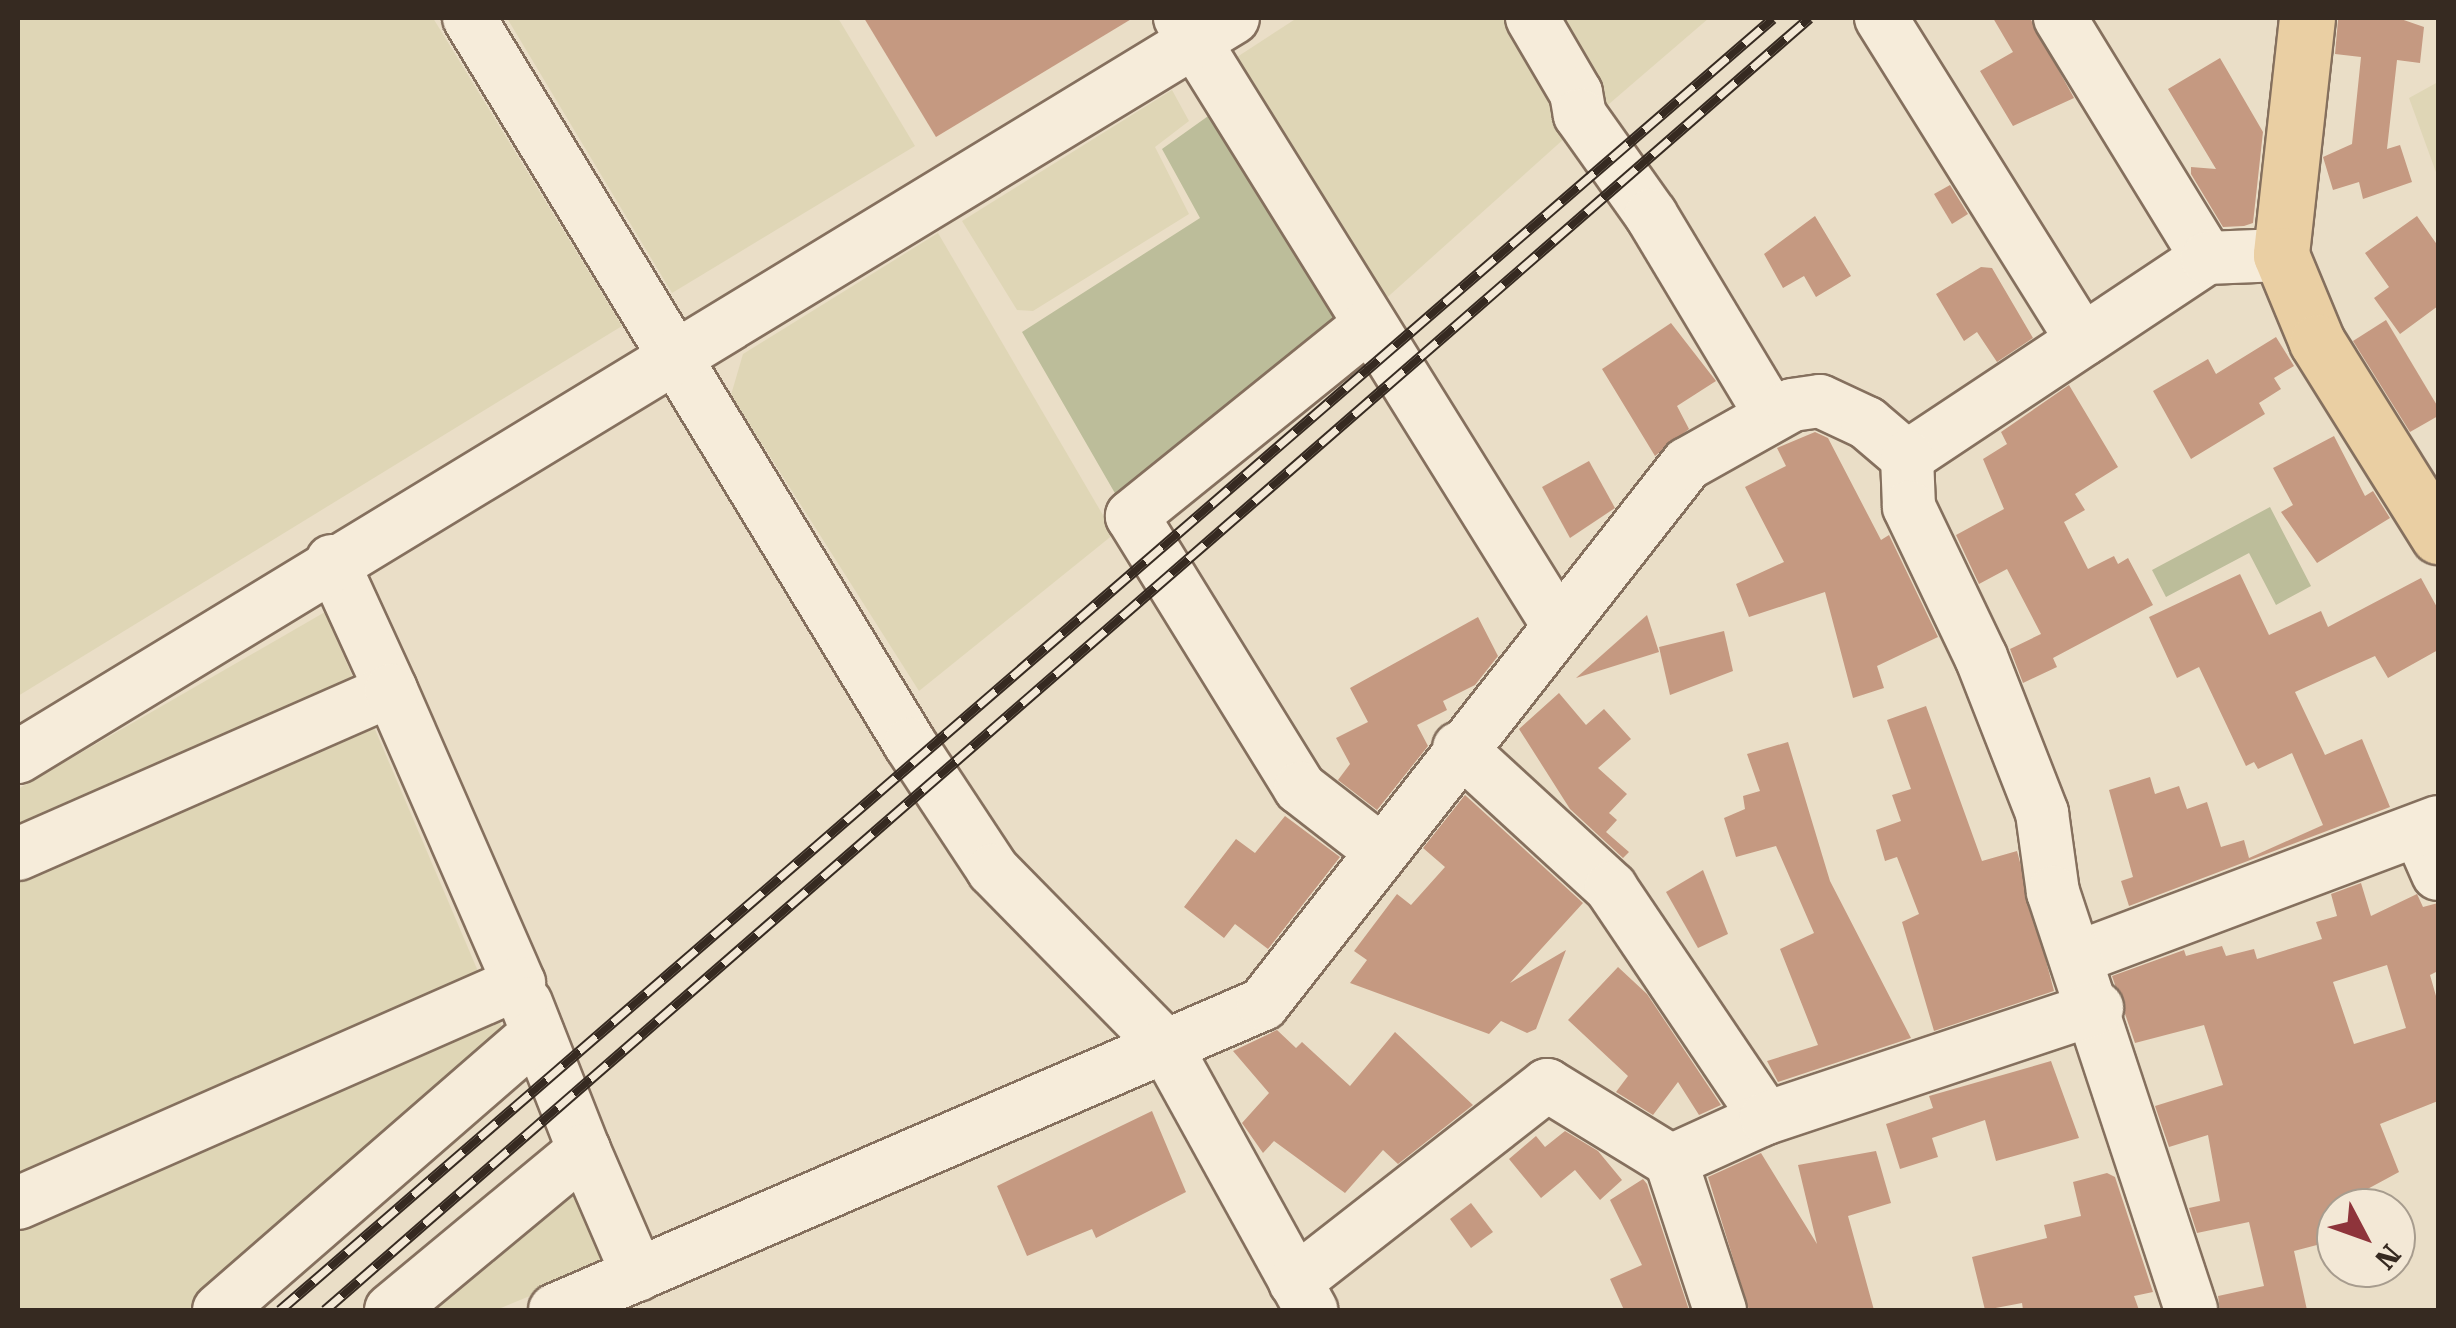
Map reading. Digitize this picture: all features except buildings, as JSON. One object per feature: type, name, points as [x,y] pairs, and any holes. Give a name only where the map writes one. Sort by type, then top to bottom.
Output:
[{"type":"main road","points":[[2307,18],[2281,255],[2317,342],[2438,536]]},
{"type":"street","points":[[468,18],[993,870],[1165,1045],[1303,1296],[1547,1086],[1671,1160],[1720,1310]]},
{"type":"street","points":[[1532,18],[1576,93],[1580,115],[1651,215],[1771,415]]},
{"type":"street","points":[[1881,18],[2082,340]]},
{"type":"street","points":[[2060,18],[2207,258]]},
{"type":"street","points":[[18,757],[332,560],[675,357],[1202,25],[1370,324],[1556,622]]},
{"type":"street","points":[[1908,457],[2207,258],[2281,255]]},
{"type":"street","points":[[1370,324],[1132,516],[1300,788],[1380,850]]},
{"type":"street","points":[[555,1310],[1263,1004],[1556,622],[1687,464],[1771,415],[1820,400],[1867,423],[1908,457],[1909,507],[1980,657],[2042,813],[2053,892],[2096,1008],[2191,1310]]},
{"type":"street","points":[[332,560],[519,982],[638,1275]]},
{"type":"street","points":[[18,854],[390,690]]},
{"type":"street","points":[[1459,748],[1610,888],[1766,1118]]},
{"type":"street","points":[[2078,957],[2432,842]]},
{"type":"street","points":[[18,1203],[519,982]]},
{"type":"street","points":[[1671,1160],[1766,1118],[2096,1008]]},
{"type":"street","points":[[219,1310],[538,1033]]},
{"type":"street","points":[[391,1310],[584,1150]]},
{"type":"shaded area","points":[[18,18],[433,18],[622,326],[18,696]]},
{"type":"shaded area","points":[[507,18],[838,18],[915,146],[672,293]]},
{"type":"shaded area","points":[[1297,18],[1507,18],[1562,113],[1566,137],[1381,303],[1234,59]]},
{"type":"shaded area","points":[[1540,18],[1709,18],[1595,116]]},
{"type":"shaded area","points":[[2438,82],[2438,174],[2437,175],[2409,98]]},
{"type":"shaded area","points":[[1172,90],[1189,121],[1155,147],[1189,214],[1033,311],[1017,310],[962,221]]},
{"type":"shaded area","points":[[938,233],[1114,534],[919,691],[731,395],[743,354]]},
{"type":"shaded area","points":[[325,612],[506,1037],[188,1310],[18,1310],[18,789]]},
{"type":"shaded area","points":[[562,1183],[582,1190],[612,1262],[496,1310],[422,1310]]},
{"type":"green space","points":[[1211,114],[1335,308],[1337,326],[1116,495],[1022,332],[1200,218],[1162,149]]},
{"type":"green space","points":[[2270,507],[2311,586],[2276,605],[2249,553],[2166,597],[2152,570]]},
{"type":"railway","points":[[280,1310],[1773,18]]},
{"type":"railway","points":[[325,1310],[1809,18]]}]
